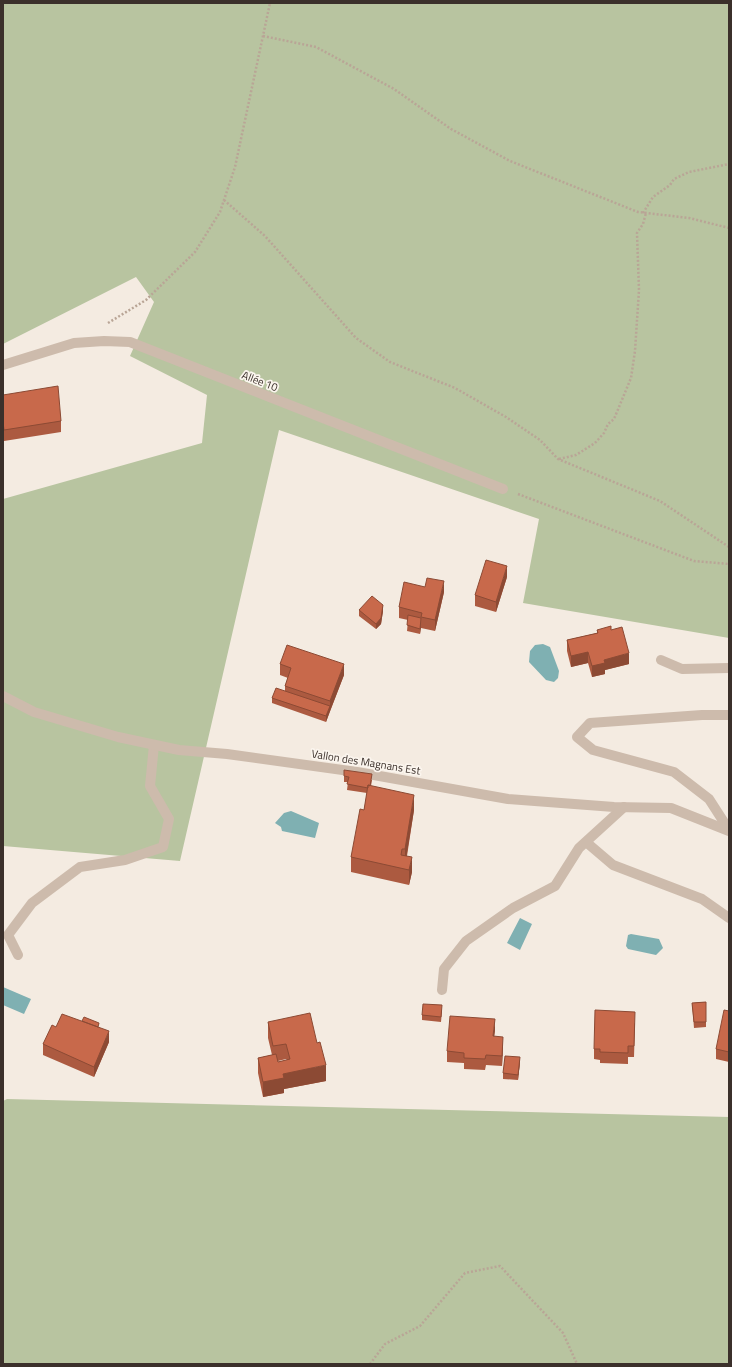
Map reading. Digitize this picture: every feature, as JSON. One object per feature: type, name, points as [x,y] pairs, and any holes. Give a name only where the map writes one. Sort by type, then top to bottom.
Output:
[{"type":"street","name":"Allée 10","points":[[3,365],[74,343],[104,341],[130,342],[503,489]]},
{"type":"street","points":[[661,660],[682,669],[729,668]]},
{"type":"street","name":"Vallon des Magnans Est","points":[[3,696],[34,712],[118,737],[179,750],[227,754],[357,772],[508,799],[624,807],[671,808],[729,830]]},
{"type":"street","points":[[729,715],[702,715],[590,723],[576,737],[593,750],[674,772],[709,799],[729,830]]},
{"type":"street","points":[[18,955],[8,935],[32,903],[80,866],[125,860],[163,847],[168,819],[150,786],[154,745]]},
{"type":"street","points":[[442,990],[444,969],[466,941],[513,908],[555,886],[579,848],[624,807]]},
{"type":"street","points":[[586,842],[613,865],[702,899],[729,918]]},
{"type":"path","points":[[107,324],[146,300],[195,252],[220,212],[235,167],[270,3]]},
{"type":"path","points":[[263,36],[316,47],[394,89],[451,129],[510,161],[645,213],[689,218],[729,228]]},
{"type":"path","points":[[558,459],[576,455],[594,443],[604,433],[608,424],[614,419],[630,378],[635,351],[639,290],[636,233],[643,224],[645,213],[653,197],[670,185],[674,179],[689,172],[729,164]]},
{"type":"path","points":[[224,200],[265,236],[356,338],[390,362],[455,388],[506,417],[540,440],[558,459],[660,501],[729,547]]},
{"type":"path","points":[[503,489],[694,561],[729,564]]},
{"type":"path","points":[[370,1364],[385,1344],[420,1326],[465,1273],[500,1266],[563,1333],[577,1364]]},
{"type":"green space","points":[[3,3],[729,3],[729,638],[523,603],[539,519],[279,430],[180,861],[3,846],[3,499],[202,443],[207,395],[130,356],[154,302],[136,277],[3,344]]},
{"type":"green space","points":[[7,1099],[729,1117],[729,1364],[3,1364],[3,1101]]},
{"type":"water","points":[[543,644],[550,647],[559,671],[558,678],[554,682],[546,680],[529,662],[530,651],[535,645]]},
{"type":"water","points":[[291,811],[319,823],[315,838],[282,831],[281,827],[275,823],[284,813]]},
{"type":"water","points":[[520,918],[532,924],[520,950],[507,943]]},
{"type":"water","points":[[631,934],[659,939],[663,948],[656,955],[628,949],[626,946],[628,935]]},
{"type":"water","points":[[3,987],[31,999],[24,1014],[3,1005]]},
{"type":"building","points":[[58,386],[61,421],[4,430],[3,395]]},
{"type":"building","points":[[486,560],[507,566],[496,602],[475,595]]},
{"type":"building","points":[[427,578],[444,581],[435,620],[421,617],[422,613],[399,607],[404,582],[425,587]]},
{"type":"building","points":[[372,596],[383,605],[381,618],[376,624],[359,610]]},
{"type":"building","points":[[408,615],[421,618],[420,629],[407,625]]},
{"type":"building","points":[[611,626],[611,630],[622,627],[629,653],[604,660],[605,663],[592,666],[588,652],[571,656],[567,640],[598,633],[597,630]]},
{"type":"building","points":[[287,645],[344,664],[330,701],[285,686],[291,668],[280,664]]},
{"type":"building","points":[[276,688],[330,706],[326,716],[272,698]]},
{"type":"building","points":[[344,770],[372,774],[370,786],[368,785],[368,788],[347,784],[349,777],[344,776]]},
{"type":"building","points":[[368,785],[414,795],[405,849],[402,849],[401,855],[412,857],[409,870],[351,857],[360,809],[364,810]]},
{"type":"building","points":[[706,1002],[706,1022],[694,1022],[692,1003]]},
{"type":"building","points":[[423,1004],[442,1005],[441,1017],[422,1015]]},
{"type":"building","points":[[595,1010],[635,1012],[634,1046],[628,1046],[628,1053],[600,1052],[600,1049],[594,1049]]},
{"type":"building","points":[[724,1010],[729,1011],[729,1052],[716,1049]]},
{"type":"building","points":[[310,1013],[317,1043],[320,1042],[326,1065],[283,1074],[284,1078],[263,1082],[258,1058],[276,1054],[278,1062],[290,1059],[286,1044],[273,1046],[268,1022]]},
{"type":"building","points":[[62,1014],[109,1031],[94,1067],[43,1044],[52,1025],[56,1027]]},
{"type":"building","points":[[450,1016],[495,1019],[493,1036],[503,1037],[502,1056],[486,1055],[485,1059],[464,1058],[464,1053],[447,1051]]},
{"type":"building","points":[[84,1017],[99,1023],[98,1027],[82,1021]]},
{"type":"building","points":[[505,1056],[520,1057],[518,1075],[503,1073]]}]
